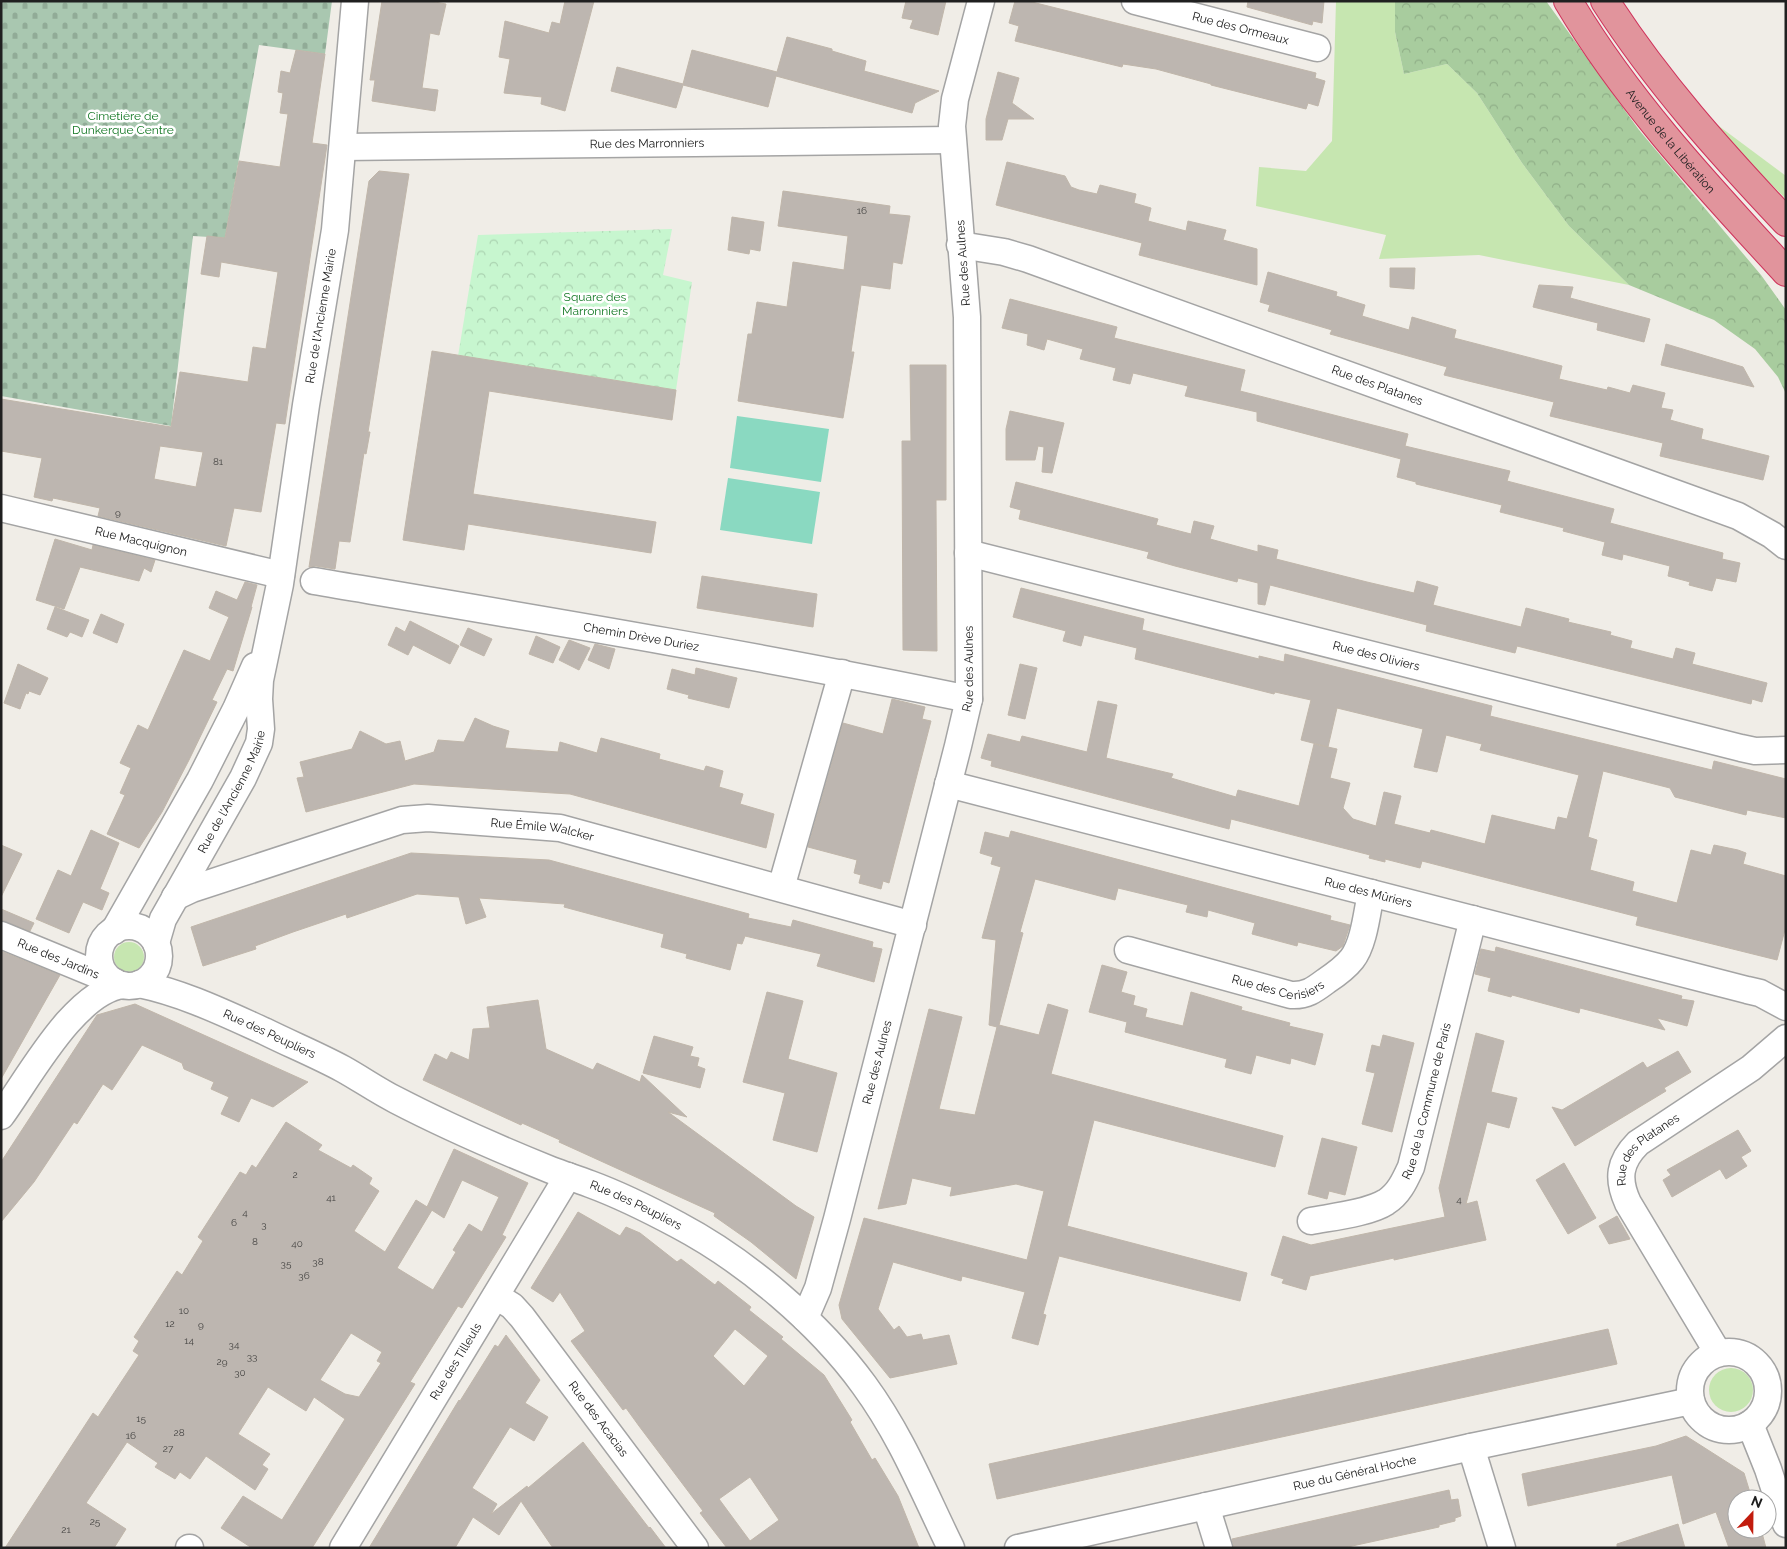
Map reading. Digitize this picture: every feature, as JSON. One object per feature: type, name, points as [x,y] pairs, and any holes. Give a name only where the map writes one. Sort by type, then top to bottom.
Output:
[{"type":"highway","name":"Avenue de la Libération","points":[[1568,1],[1608,64],[1664,135],[1786,272]]},
{"type":"highway","points":[[1605,1],[1641,55],[1680,106],[1786,222]]},
{"type":"street","name":"Rue de l'Ancienne Mairie","points":[[157,947],[160,924],[254,756],[260,736],[260,680],[281,576],[306,405],[335,230],[355,1]]},
{"type":"street","name":"Rue des Aulnes","points":[[805,1318],[815,1296],[827,1253],[913,925],[968,699],[967,336],[952,120],[955,99],[981,1]]},
{"type":"street","name":"Rue des Ormeaux","points":[[1135,1],[1317,48]]},
{"type":"street","name":"Rue des Marronniers","points":[[343,147],[952,140]]},
{"type":"street","name":"Rue des Platanes","points":[[960,246],[1004,252],[1028,260],[1728,513],[1759,527],[1786,546]]},
{"type":"street","name":"Rue Macquignon","points":[[1,508],[281,576]]},
{"type":"street","name":"Rue des Oliviers","points":[[968,553],[1726,745],[1756,751],[1786,750]]},
{"type":"street","name":"Chemin Drève Duriez","points":[[314,581],[663,640],[842,673],[968,699]]},
{"type":"street","name":"Rue de l'Ancienne Mairie","points":[[47,1048],[66,1004],[107,939],[200,780],[244,692],[270,628]]},
{"type":"street","points":[[781,888],[842,673]]},
{"type":"street","points":[[220,741],[229,736],[244,737],[252,746],[254,756]]},
{"type":"street","name":"Rue des Mûriers","points":[[948,784],[1754,992],[1786,1007]]},
{"type":"street","name":"Rue Émile Walcker","points":[[175,897],[192,889],[402,820],[420,818],[560,828],[913,925]]},
{"type":"street","name":"Rue des Cerisiers","points":[[1128,950],[1291,996],[1305,995],[1312,992],[1346,966],[1352,959],[1360,943],[1371,893]]},
{"type":"street","name":"Rue de la Commune de Paris","points":[[1311,1221],[1377,1206],[1394,1196],[1406,1178],[1411,1167],[1473,919]]},
{"type":"street","points":[[125,927],[134,927],[145,931],[157,947],[159,959],[155,971],[150,978],[126,984],[109,977],[102,967],[100,959],[107,939],[125,927]]},
{"type":"street","name":"Rue des Jardins","points":[[1,935],[86,970],[126,984]]},
{"type":"street","name":"Rue des Peupliers","points":[[157,947],[172,973],[184,988],[202,1003]]},
{"type":"street","name":"Rue de l'Ancienne Mairie","points":[[1,1116],[47,1048],[80,1008],[110,988],[126,984]]},
{"type":"street","name":"Rue des Peupliers","points":[[126,984],[202,1003],[332,1063],[396,1100],[546,1168],[611,1193],[691,1232],[735,1261],[805,1318],[848,1365],[879,1407],[912,1464],[952,1548]]},
{"type":"street","name":"Rue des Platanes","points":[[1718,1353],[1628,1203],[1621,1185],[1623,1165],[1632,1149],[1638,1143],[1743,1073],[1786,1038]]},
{"type":"street","name":"Rue des Tilleuls","points":[[343,1548],[568,1176]]},
{"type":"street","name":"Rue des Acacias","points":[[496,1296],[512,1306],[522,1317],[695,1548]]},
{"type":"street","points":[[1736,1352],[1749,1357],[1777,1380],[1768,1395],[1765,1408],[1757,1419],[1750,1424],[1733,1430],[1715,1428],[1700,1417],[1691,1401],[1690,1388],[1695,1372],[1703,1362],[1718,1353],[1736,1352]]},
{"type":"street","name":"Rue du Général Hoche","points":[[1018,1548],[1471,1447],[1691,1401]]},
{"type":"street","points":[[1750,1424],[1768,1469],[1786,1524]]},
{"type":"street","points":[[1471,1447],[1502,1548]]},
{"type":"street","points":[[1206,1506],[1219,1548]]},
{"type":"green space","name":"Cimetière de Dunkerque Centre","points":[[1,1],[332,1],[325,54],[259,45],[225,238],[193,236],[171,426],[1,396]]},
{"type":"green space","points":[[1336,1],[1395,1],[1395,32],[1404,74],[1447,64],[1477,93],[1522,163],[1569,226],[1629,285],[1479,255],[1379,259],[1386,235],[1256,206],[1259,167],[1306,171],[1332,141]]},
{"type":"green space","points":[[1395,1],[1546,1],[1639,130],[1761,275],[1786,310],[1786,394],[1778,377],[1755,349],[1714,320],[1629,285],[1569,226],[1522,163],[1477,93],[1447,64],[1404,74],[1395,32]]},
{"type":"green space","points":[[1696,109],[1786,176],[1786,199]]},
{"type":"green space","name":"Square des Marronniers","points":[[672,229],[663,275],[692,282],[676,390],[458,356],[478,235]]},
{"type":"green space","points":[[737,416],[829,429],[821,482],[730,468]]},
{"type":"green space","points":[[728,478],[820,492],[812,544],[720,530]]},
{"type":"green space","points":[[129,942],[135,943],[143,951],[143,963],[135,971],[129,972],[123,971],[115,963],[114,957],[115,951],[123,943]]},
{"type":"green space","points":[[1731,1368],[1743,1372],[1749,1378],[1753,1390],[1749,1402],[1743,1408],[1731,1412],[1719,1408],[1713,1402],[1709,1390],[1713,1378],[1719,1372]]},
{"type":"building","points":[[382,1],[429,1],[446,4],[439,35],[430,33],[422,88],[438,90],[435,111],[372,101],[375,80],[370,80]]},
{"type":"building","points":[[565,1],[594,1],[565,111],[541,104],[542,97],[504,93],[510,59],[499,57],[505,21],[549,33],[552,22],[560,24]]},
{"type":"building","points":[[906,1],[946,1],[938,35],[910,28],[913,20],[902,18]]},
{"type":"building","points":[[1015,1],[1028,1],[1316,73],[1315,78],[1325,81],[1318,106],[1308,103],[1306,109],[1156,69],[1123,64],[1122,67],[1015,41],[1019,26],[1009,23]]},
{"type":"building","points":[[1248,1],[1324,1],[1322,23],[1313,21],[1312,25],[1247,7]]},
{"type":"building","points":[[787,37],[832,49],[832,51],[866,61],[864,71],[939,91],[915,103],[912,113],[776,76],[768,107],[683,85],[676,108],[611,91],[617,67],[683,84],[692,50],[777,72]]},
{"type":"building","points":[[296,50],[325,54],[312,143],[327,145],[285,424],[276,423],[261,512],[234,508],[226,546],[98,516],[100,508],[53,498],[52,501],[34,497],[42,458],[1,451],[1,399],[171,427],[180,372],[248,382],[253,347],[266,349],[278,272],[221,262],[219,277],[201,274],[207,236],[225,238],[239,161],[280,167],[288,114],[280,113],[283,93],[278,92],[281,71],[290,73]],"holes":[[[160,446],[203,452],[196,487],[154,479]]]},
{"type":"building","points":[[998,72],[1019,78],[1012,103],[1034,119],[1008,119],[1002,140],[986,140],[986,119]]},
{"type":"building","points":[[1007,162],[1065,176],[1071,187],[1079,190],[1097,194],[1100,185],[1136,194],[1134,203],[1151,208],[1148,221],[1186,231],[1188,221],[1226,230],[1223,240],[1257,249],[1257,285],[1139,255],[1142,243],[996,205]]},
{"type":"building","points":[[379,171],[409,174],[368,432],[370,432],[366,454],[364,453],[350,542],[339,541],[335,569],[316,566],[309,567],[369,181]]},
{"type":"building","points":[[783,191],[890,206],[889,214],[910,216],[902,264],[893,262],[890,289],[861,285],[851,352],[854,352],[843,418],[738,401],[748,334],[752,334],[757,302],[787,307],[793,262],[844,270],[848,236],[778,226]]},
{"type":"building","points":[[732,217],[764,222],[760,251],[750,249],[749,254],[728,250]]},
{"type":"building","points":[[1390,268],[1415,268],[1414,289],[1390,287]]},
{"type":"building","points":[[1268,272],[1337,292],[1336,296],[1365,305],[1362,316],[1409,330],[1412,317],[1456,330],[1454,338],[1562,366],[1559,379],[1607,390],[1608,387],[1630,393],[1633,385],[1665,393],[1661,408],[1673,410],[1670,420],[1703,429],[1701,439],[1769,456],[1763,480],[1660,456],[1663,443],[1550,416],[1554,402],[1444,375],[1447,367],[1330,334],[1332,330],[1268,311],[1270,305],[1260,302]]},
{"type":"building","points":[[1539,285],[1573,287],[1570,298],[1650,319],[1644,342],[1597,330],[1598,323],[1533,307]]},
{"type":"building","points":[[1010,299],[1117,327],[1114,338],[1245,370],[1240,391],[1408,434],[1405,446],[1510,471],[1507,481],[1614,509],[1610,523],[1723,553],[1722,559],[1740,563],[1736,582],[1716,578],[1712,591],[1689,585],[1690,582],[1668,576],[1670,566],[1623,554],[1622,560],[1602,555],[1605,542],[1563,531],[1564,528],[1500,512],[1502,505],[1416,484],[1416,482],[1397,477],[1401,459],[1257,421],[1257,412],[1185,396],[1188,386],[1133,373],[1130,384],[1113,380],[1116,368],[1080,359],[1083,349],[1047,339],[1044,350],[1027,345],[1028,334],[1002,328]]},
{"type":"building","points":[[1666,344],[1743,367],[1754,387],[1661,365]]},
{"type":"building","points":[[432,351],[676,390],[672,420],[489,391],[473,494],[656,522],[651,553],[468,524],[464,550],[403,540]]},
{"type":"building","points":[[910,365],[946,365],[946,500],[936,500],[937,651],[903,650],[902,441],[911,441]]},
{"type":"building","points":[[1010,411],[1064,423],[1052,473],[1042,472],[1044,447],[1038,446],[1035,460],[1006,460],[1006,429]]},
{"type":"building","points":[[1016,482],[1158,519],[1156,525],[1191,534],[1194,521],[1214,526],[1210,539],[1258,552],[1258,545],[1278,550],[1276,559],[1367,582],[1414,593],[1417,581],[1438,587],[1433,605],[1521,627],[1526,608],[1569,619],[1568,622],[1611,632],[1610,635],[1632,641],[1630,648],[1673,659],[1676,648],[1695,653],[1692,664],[1767,683],[1762,702],[1752,699],[1751,704],[1517,646],[1515,653],[1426,631],[1427,625],[1270,585],[1265,605],[1258,604],[1258,583],[1238,578],[1237,582],[1175,566],[1147,558],[1149,552],[1019,519],[1021,510],[1010,507]]},
{"type":"building","points":[[55,539],[92,550],[93,545],[155,560],[151,572],[144,568],[139,581],[80,567],[64,609],[36,600]]},
{"type":"building","points":[[702,576],[817,594],[813,627],[697,608]]},
{"type":"building","points":[[245,582],[257,585],[233,671],[227,669],[212,700],[217,702],[162,812],[139,848],[107,834],[125,795],[120,793],[131,768],[120,763],[138,725],[148,730],[184,650],[210,661],[229,617],[209,608],[216,591],[237,600]]},
{"type":"building","points":[[1021,588],[1144,619],[1142,630],[1259,659],[1259,656],[1284,662],[1285,654],[1492,706],[1490,716],[1712,770],[1714,761],[1786,779],[1786,818],[1747,810],[1746,815],[1675,797],[1670,788],[1603,771],[1588,837],[1597,840],[1590,870],[1634,882],[1632,891],[1677,903],[1691,850],[1711,855],[1714,845],[1738,850],[1746,853],[1743,864],[1786,876],[1786,926],[1777,960],[1636,925],[1638,917],[1422,861],[1420,868],[1385,859],[1385,862],[1369,858],[1370,855],[1231,819],[1229,829],[991,766],[992,761],[981,758],[988,734],[1020,742],[1022,736],[1087,752],[1098,701],[1117,705],[1106,758],[1173,774],[1171,778],[1236,797],[1238,790],[1299,806],[1314,744],[1337,749],[1330,778],[1350,783],[1343,808],[1353,819],[1376,826],[1384,792],[1401,796],[1394,824],[1430,833],[1431,830],[1485,844],[1492,815],[1555,830],[1558,817],[1567,819],[1579,775],[1480,750],[1482,744],[1446,735],[1437,772],[1414,767],[1423,729],[1337,708],[1328,747],[1301,740],[1311,700],[1275,692],[1274,694],[1135,659],[1137,648],[1084,635],[1081,646],[1063,641],[1066,631],[1013,617]]},
{"type":"building","points":[[55,607],[89,620],[82,637],[70,632],[67,637],[47,629]]},
{"type":"building","points":[[101,614],[124,624],[117,643],[93,633]]},
{"type":"building","points":[[410,621],[459,646],[450,664],[413,645],[408,655],[388,645],[396,627],[405,632]]},
{"type":"building","points":[[468,628],[492,639],[484,656],[460,645]]},
{"type":"building","points":[[536,636],[560,647],[553,663],[529,654]]},
{"type":"building","points":[[569,640],[590,648],[579,670],[559,660]]},
{"type":"building","points":[[595,644],[615,649],[609,669],[588,660]]},
{"type":"building","points":[[18,664],[48,678],[40,695],[29,691],[28,694],[26,693],[20,709],[4,703]]},
{"type":"building","points":[[1020,664],[1037,668],[1025,719],[1008,715]]},
{"type":"building","points":[[696,668],[737,678],[729,708],[688,698],[689,695],[667,689],[672,669],[695,675]]},
{"type":"building","points":[[892,699],[925,707],[922,719],[931,721],[889,883],[883,881],[881,889],[859,883],[861,875],[854,873],[857,860],[808,847],[843,723],[883,734]]},
{"type":"building","points":[[475,718],[509,731],[505,748],[558,752],[560,742],[597,753],[601,738],[660,754],[659,759],[704,771],[706,766],[723,771],[719,787],[743,794],[740,804],[774,814],[766,848],[570,794],[414,784],[306,812],[297,778],[304,777],[300,762],[352,749],[360,731],[386,744],[400,741],[405,761],[434,752],[438,740],[464,742]]},
{"type":"building","points":[[91,830],[119,843],[100,889],[109,893],[102,910],[83,902],[69,933],[36,919],[58,870],[71,876]]},
{"type":"building","points":[[1011,831],[1331,916],[1330,920],[1350,925],[1343,946],[1336,951],[1298,942],[1297,946],[1252,934],[1255,923],[1208,910],[1207,917],[1186,912],[1188,905],[1118,888],[1115,900],[1035,879],[1020,932],[1023,933],[999,1025],[1039,1035],[1048,1004],[1068,1010],[1051,1074],[1283,1136],[1275,1167],[1094,1120],[1067,1226],[1247,1273],[1240,1301],[1059,1256],[1043,1314],[1046,1315],[1038,1345],[1012,1338],[1025,1292],[962,1276],[961,1281],[893,1262],[878,1309],[894,1330],[899,1326],[907,1337],[921,1334],[923,1340],[949,1335],[957,1364],[890,1378],[842,1319],[839,1305],[864,1218],[1027,1260],[1044,1191],[1016,1184],[950,1196],[952,1187],[912,1178],[906,1204],[878,1209],[929,1009],[962,1017],[939,1109],[975,1115],[997,1027],[989,1025],[996,940],[982,938],[1001,867],[991,864],[993,857],[980,853],[985,832],[1009,838]]},
{"type":"building","points":[[1,845],[22,854],[1,897]]},
{"type":"building","points":[[411,853],[549,860],[749,914],[748,918],[791,927],[793,920],[873,942],[872,947],[882,949],[874,982],[817,966],[821,954],[745,936],[742,944],[737,943],[730,970],[686,958],[687,954],[661,947],[664,934],[564,907],[565,904],[479,898],[486,917],[466,924],[459,897],[417,894],[347,918],[346,914],[255,946],[256,949],[203,966],[191,927]]},
{"type":"building","points":[[1,909],[34,923],[30,931],[1,920]]},
{"type":"building","points":[[1496,947],[1682,996],[1681,999],[1694,1001],[1687,1026],[1657,1018],[1665,1030],[1580,1008],[1579,1013],[1512,995],[1511,997],[1488,991],[1491,978],[1475,974],[1481,949],[1495,952]]},
{"type":"building","points":[[1,951],[60,975],[1,1079]]},
{"type":"building","points":[[1102,965],[1127,972],[1121,992],[1135,996],[1133,1005],[1147,1009],[1145,1017],[1183,1026],[1191,992],[1242,1007],[1241,1010],[1290,1023],[1289,1026],[1323,1034],[1315,1065],[1291,1058],[1290,1064],[1256,1055],[1251,1074],[1225,1067],[1227,1059],[1125,1032],[1127,1022],[1089,1012]]},
{"type":"building","points":[[767,992],[803,1001],[788,1059],[837,1073],[817,1152],[773,1140],[785,1093],[743,1082]]},
{"type":"building","points":[[538,1000],[546,1049],[593,1070],[597,1063],[640,1082],[642,1075],[687,1117],[668,1112],[796,1206],[814,1217],[796,1279],[751,1242],[714,1216],[715,1213],[559,1142],[560,1140],[522,1123],[521,1125],[423,1080],[435,1054],[447,1060],[451,1052],[469,1060],[473,1029],[490,1028],[487,1007]]},
{"type":"building","points":[[135,1004],[308,1082],[273,1107],[251,1098],[239,1122],[221,1114],[229,1097],[211,1089],[214,1082],[184,1069],[182,1063],[142,1045],[112,1090],[103,1084],[77,1124],[74,1122],[34,1182],[1,1222],[1,1162],[97,1015]]},
{"type":"building","points":[[1476,1033],[1504,1041],[1491,1092],[1517,1098],[1509,1128],[1487,1122],[1466,1204],[1477,1201],[1486,1240],[1310,1276],[1306,1290],[1282,1283],[1284,1279],[1271,1275],[1283,1236],[1311,1245],[1445,1217],[1439,1188]]},
{"type":"building","points":[[1383,1035],[1414,1043],[1392,1132],[1362,1124],[1375,1073],[1366,1071],[1372,1045],[1380,1047]]},
{"type":"building","points":[[654,1036],[693,1047],[690,1056],[699,1058],[697,1066],[705,1069],[700,1088],[643,1073]]},
{"type":"building","points":[[1678,1051],[1691,1072],[1664,1088],[1666,1091],[1575,1146],[1552,1107],[1562,1110],[1643,1062],[1647,1068]]},
{"type":"building","points":[[286,1122],[322,1145],[318,1150],[351,1168],[353,1165],[372,1178],[369,1184],[379,1191],[354,1231],[385,1252],[416,1200],[427,1207],[454,1149],[528,1183],[502,1235],[506,1237],[462,1308],[458,1306],[410,1382],[415,1384],[312,1548],[252,1548],[221,1528],[243,1496],[282,1520],[345,1419],[314,1397],[306,1411],[268,1387],[238,1434],[270,1454],[262,1465],[268,1469],[255,1490],[206,1456],[190,1479],[180,1472],[175,1479],[155,1467],[158,1463],[127,1442],[86,1503],[126,1529],[114,1548],[5,1548],[93,1413],[98,1417],[139,1355],[133,1351],[139,1341],[134,1337],[177,1271],[182,1275],[203,1241],[198,1237],[240,1172],[246,1175],[252,1165],[256,1168]],"holes":[[[462,1180],[499,1197],[482,1232],[469,1224],[453,1250],[456,1252],[433,1290],[397,1268],[432,1210],[444,1218]],[[351,1333],[382,1352],[377,1361],[381,1363],[359,1397],[345,1394],[320,1380]]]},
{"type":"building","points":[[1738,1130],[1751,1151],[1741,1157],[1747,1166],[1726,1179],[1720,1169],[1672,1197],[1663,1180],[1671,1175],[1667,1170]]},
{"type":"building","points":[[1322,1138],[1357,1147],[1345,1195],[1329,1191],[1327,1199],[1308,1194]]},
{"type":"building","points":[[1564,1163],[1596,1218],[1568,1234],[1536,1180]]},
{"type":"building","points":[[578,1212],[620,1236],[626,1227],[640,1233],[677,1262],[681,1259],[715,1285],[718,1281],[751,1307],[749,1310],[783,1337],[781,1339],[824,1375],[852,1420],[850,1422],[872,1460],[875,1458],[898,1496],[919,1548],[727,1548],[700,1513],[703,1511],[626,1408],[623,1410],[571,1341],[585,1331],[560,1292],[553,1302],[531,1288]],"holes":[[[735,1329],[768,1356],[744,1386],[713,1356]],[[750,1477],[779,1520],[750,1541],[719,1499]]]},
{"type":"building","points":[[1617,1216],[1630,1239],[1609,1244],[1599,1226]]},
{"type":"building","points":[[1608,1329],[1617,1364],[997,1499],[989,1464]]},
{"type":"building","points":[[506,1335],[540,1380],[525,1403],[548,1417],[534,1441],[510,1427],[472,1488],[497,1504],[491,1514],[527,1486],[528,1488],[583,1442],[666,1548],[553,1548],[521,1501],[499,1535],[473,1517],[455,1548],[369,1548],[459,1400],[495,1345],[498,1347]]},
{"type":"building","points":[[1686,1436],[1744,1473],[1749,1489],[1727,1489],[1727,1539],[1764,1539],[1766,1548],[1729,1548],[1716,1512],[1683,1524],[1672,1475],[1528,1506],[1522,1474],[1656,1446]]},
{"type":"building","points":[[1449,1490],[1451,1500],[1458,1499],[1461,1516],[1455,1518],[1455,1521],[1439,1525],[1439,1527],[1343,1548],[1234,1548],[1232,1539]]},
{"type":"building","points":[[1678,1524],[1685,1548],[1617,1548],[1617,1544]]}]
